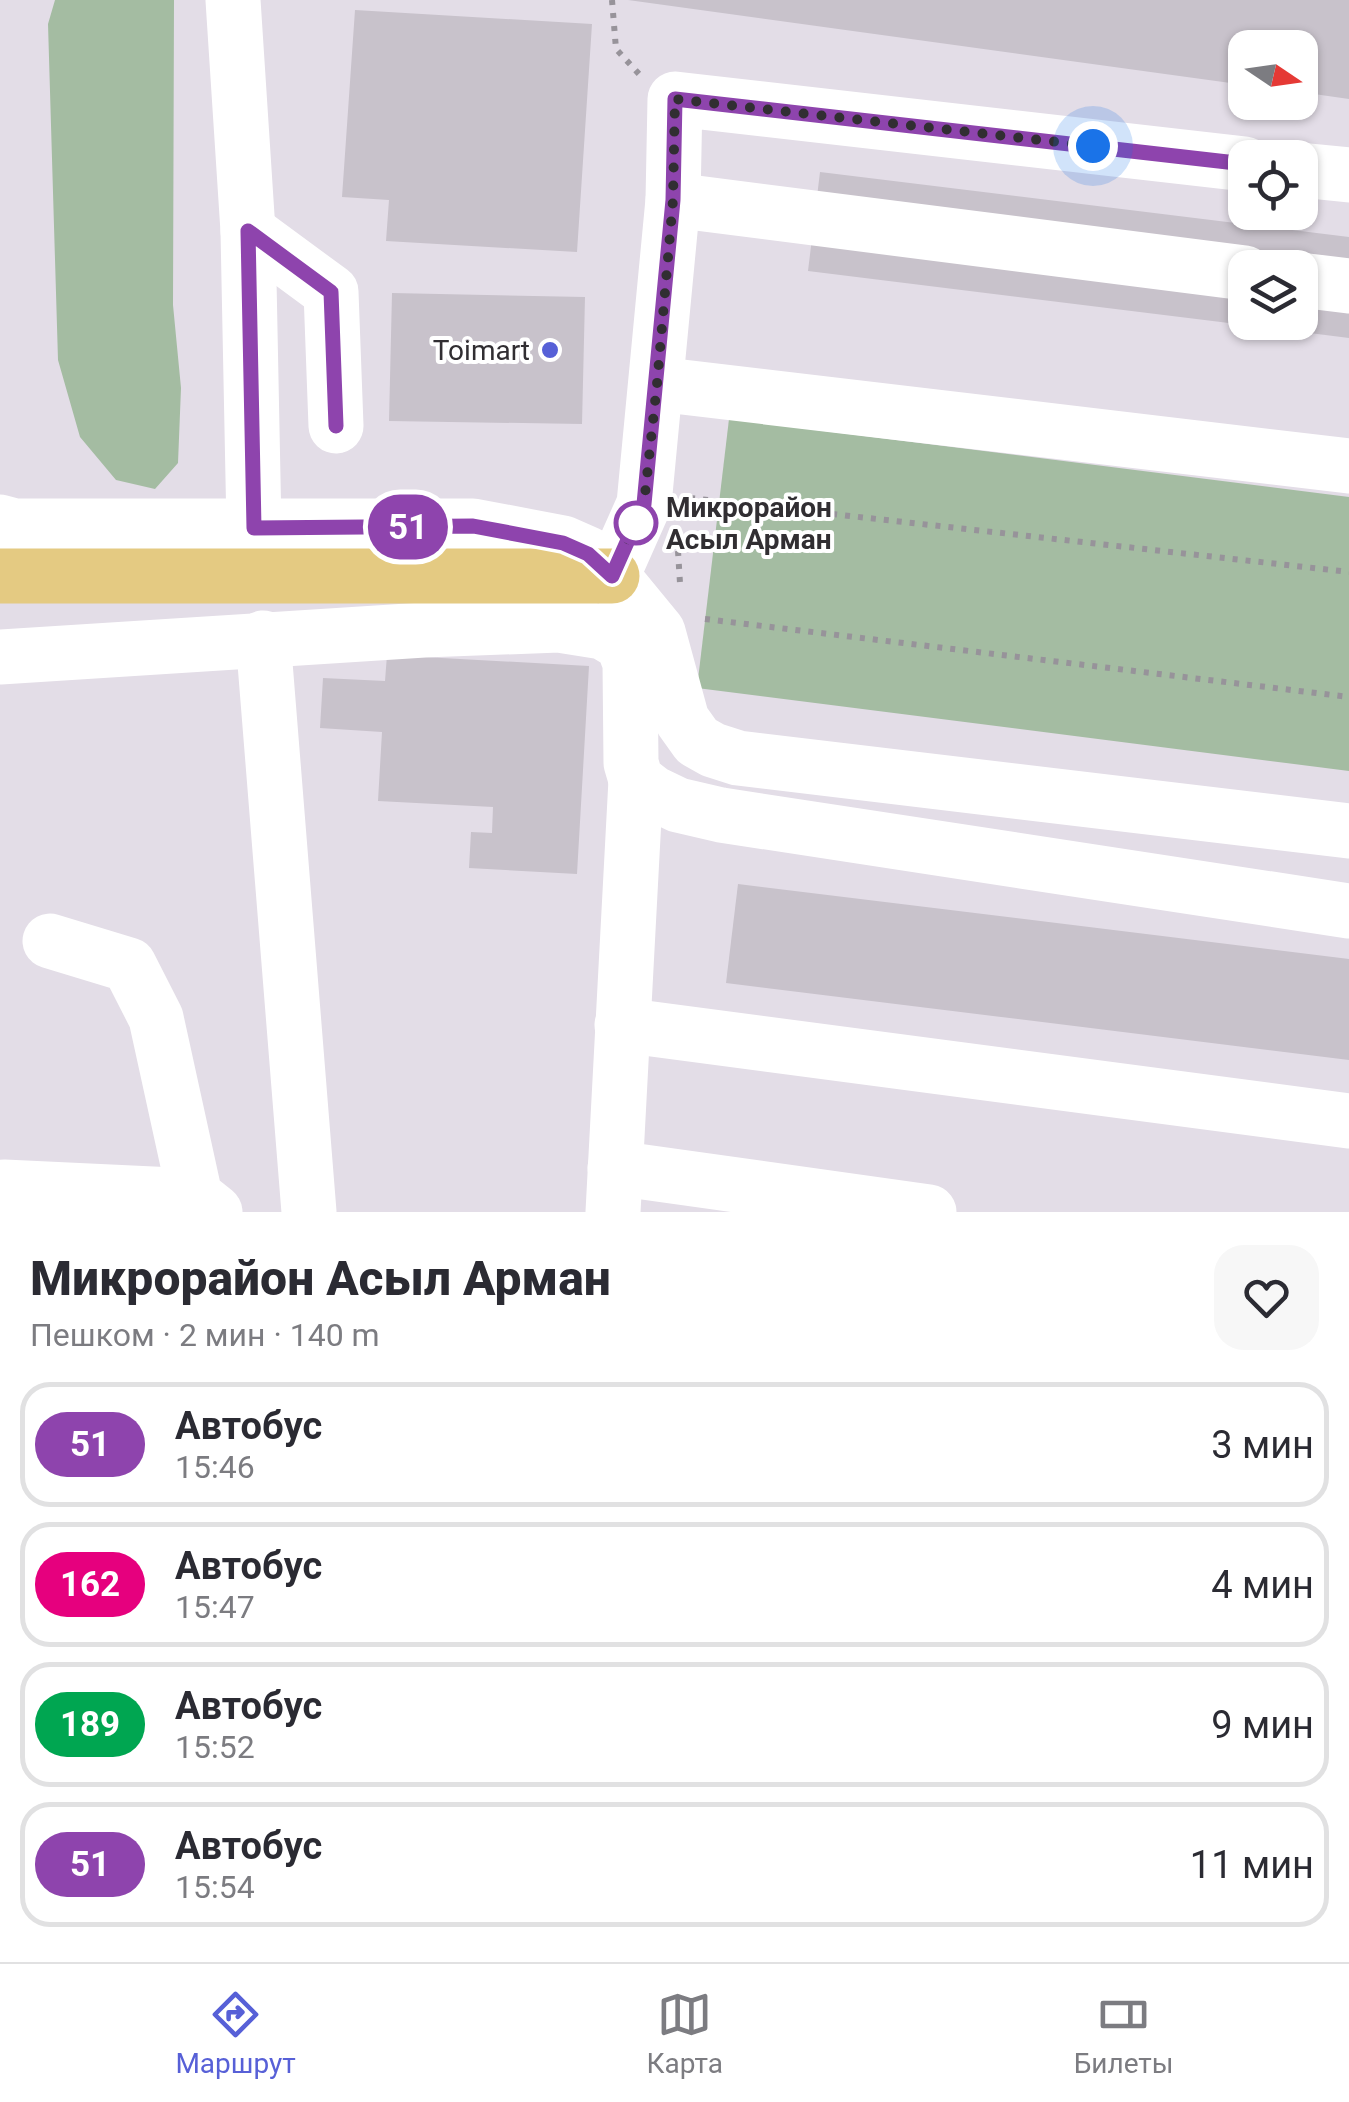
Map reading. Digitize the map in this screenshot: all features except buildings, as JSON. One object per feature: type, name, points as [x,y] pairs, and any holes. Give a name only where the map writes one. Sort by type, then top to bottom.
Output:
[{"type":"main road","points":[[0,576],[612,576]]},
{"type":"street","points":[[232,0],[248,231],[254,528]]},
{"type":"street","points":[[612,576],[660,505],[657,384],[673,200],[675,99],[1228,162]]},
{"type":"street","points":[[1318,172],[1349,176]]},
{"type":"street","points":[[673,200],[1228,271]]},
{"type":"street","points":[[248,231],[331,292],[336,426]]},
{"type":"street","points":[[1318,282],[1349,286]]},
{"type":"street","points":[[657,384],[1349,466]]},
{"type":"street","points":[[0,522],[14,526],[473,526],[563,543],[588,554],[612,576],[658,632],[682,720],[697,741],[713,750],[738,758],[1349,830]]},
{"type":"street","points":[[0,657],[263,638],[559,625],[603,632],[622,644],[630,663],[631,763],[636,780],[614,1190],[928,1212]]},
{"type":"street","points":[[263,638],[309,1212]]},
{"type":"street","points":[[636,780],[678,805],[721,815],[1349,911]]},
{"type":"street","points":[[4,1187],[205,1204],[156,1018],[129,965],[50,941]]},
{"type":"street","points":[[622,1025],[1349,1122]]},
{"type":"path","points":[[612,0],[616,49],[645,80],[675,99]]},
{"type":"path","points":[[680,598],[660,505],[693,496],[1349,572]]},
{"type":"path","points":[[700,619],[1349,696]]},
{"type":"green space","points":[[55,0],[174,0],[173,305],[181,388],[178,463],[155,489],[116,480],[80,437],[58,360],[48,24]]},
{"type":"green space","points":[[729,419],[1349,497],[1349,771],[697,688]]},
{"type":"bus line","name":"51","points":[[336,426],[331,292],[248,231],[254,528],[473,526],[563,543],[588,554],[612,576],[644,504],[673,200],[675,99],[1228,162]]},
{"type":"place","name":"Toimart","points":[[550,350]]},
{"type":"place","name":"Микрорайон Асыл Арман","points":[[636,523]]},
{"type":"route","points":[[636,523],[628,540],[644,504],[657,384],[673,200],[675,99],[1093,146]]}]
